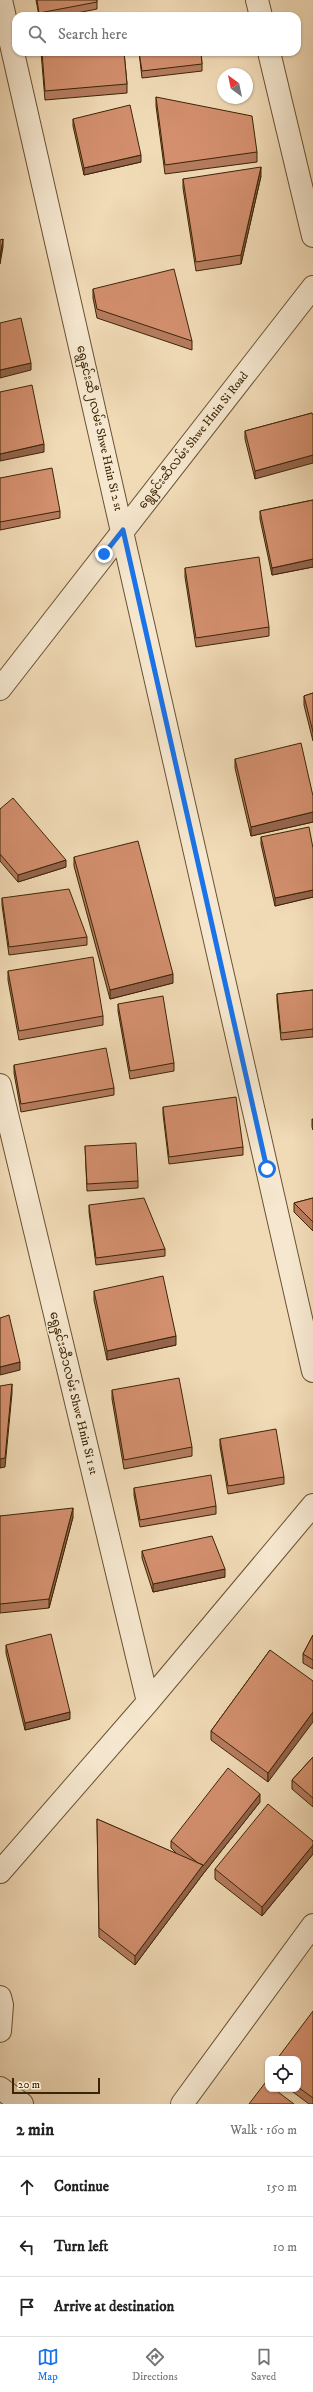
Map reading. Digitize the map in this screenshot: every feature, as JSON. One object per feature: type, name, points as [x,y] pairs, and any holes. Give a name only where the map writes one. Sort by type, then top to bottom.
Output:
[{"type":"street","name":"ရွေနှင်းဆီ၂လမ်း Shwe Hnin Si 2 st","points":[[2,0],[12,44]]},
{"type":"street","points":[[257,0],[260,12]]},
{"type":"street","name":"ရွေနှင်းဆီ၂လမ်း Shwe Hnin Si 2 st","points":[[15,56],[313,1371]]},
{"type":"street","points":[[270,56],[313,236]]},
{"type":"street","name":"ရွေနှင်းဆီလမ်း Shwe Hnin Si Road","points":[[0,689],[313,287]]},
{"type":"street","name":"ရွေနှင်းဆီ၁လမ်း Shwe Hnin Si 1 st","points":[[0,1085],[148,1702]]},
{"type":"street","points":[[0,1872],[148,1702],[313,1505]]},
{"type":"street","points":[[182,2104],[313,1925]]},
{"type":"street","points":[[0,1997],[2,2005],[0,2030]]},
{"type":"street","points":[[0,2088],[22,2104]]},
{"type":"building","points":[[37,0],[97,0],[97,2],[39,12]]},
{"type":"building","points":[[42,56],[124,56],[127,84],[45,91]]},
{"type":"building","points":[[140,56],[201,56],[202,64],[142,71]]},
{"type":"building","points":[[156,97],[252,116],[257,152],[165,165]]},
{"type":"building","points":[[130,105],[141,155],[84,168],[73,119]]},
{"type":"building","points":[[261,167],[241,255],[196,262],[183,179]]},
{"type":"building","points":[[3,239],[0,257],[0,240]]},
{"type":"building","points":[[174,269],[192,341],[97,309],[93,289]]},
{"type":"building","points":[[21,318],[31,363],[0,370],[0,323]]},
{"type":"building","points":[[32,385],[44,444],[0,454],[0,392]]},
{"type":"building","points":[[312,413],[313,455],[255,471],[245,431]]},
{"type":"building","points":[[52,468],[60,511],[0,522],[0,478]]},
{"type":"building","points":[[313,500],[313,559],[272,568],[260,511]]},
{"type":"building","points":[[259,557],[269,627],[196,638],[185,568]]},
{"type":"building","points":[[313,693],[313,732],[304,696]]},
{"type":"building","points":[[301,743],[313,796],[313,812],[251,827],[235,759]]},
{"type":"building","points":[[13,798],[66,860],[18,875],[0,854],[0,809]]},
{"type":"building","points":[[309,827],[313,848],[313,890],[275,898],[261,837]]},
{"type":"building","points":[[138,841],[173,974],[110,990],[74,857]]},
{"type":"building","points":[[69,889],[87,937],[9,947],[2,898]]},
{"type":"building","points":[[93,957],[103,1016],[19,1031],[8,971]]},
{"type":"building","points":[[313,990],[313,1029],[281,1033],[277,994]]},
{"type":"building","points":[[163,996],[174,1063],[130,1071],[118,1004]]},
{"type":"building","points":[[106,1048],[114,1088],[21,1104],[14,1065]]},
{"type":"building","points":[[236,1097],[243,1147],[169,1157],[163,1107]]},
{"type":"building","points":[[136,1143],[138,1181],[87,1184],[85,1146]]},
{"type":"building","points":[[144,1198],[165,1249],[96,1258],[89,1205]]},
{"type":"building","points":[[313,1198],[313,1222],[294,1203]]},
{"type":"building","points":[[163,1276],[176,1336],[107,1351],[94,1291]]},
{"type":"building","points":[[9,1315],[20,1362],[0,1367],[0,1318]]},
{"type":"building","points":[[179,1378],[192,1447],[124,1460],[112,1390]]},
{"type":"building","points":[[12,1384],[5,1458],[0,1459],[0,1386]]},
{"type":"building","points":[[276,1429],[284,1477],[228,1486],[220,1439]]},
{"type":"building","points":[[211,1475],[216,1506],[140,1520],[134,1488]]},
{"type":"building","points":[[73,1508],[49,1599],[0,1604],[0,1516]]},
{"type":"building","points":[[212,1536],[225,1569],[153,1584],[142,1551]]},
{"type":"building","points":[[51,1634],[70,1712],[25,1723],[6,1645]]},
{"type":"building","points":[[313,1635],[313,1660],[303,1654]]},
{"type":"building","points":[[270,1650],[313,1681],[313,1712],[268,1773],[211,1731]]},
{"type":"building","points":[[313,1757],[313,1798],[292,1780]]},
{"type":"building","points":[[228,1768],[260,1794],[203,1866],[171,1841]]},
{"type":"building","points":[[268,1804],[313,1841],[313,1845],[262,1907],[215,1869]]},
{"type":"building","points":[[97,1819],[203,1865],[135,1956],[99,1928]]},
{"type":"building","points":[[313,2011],[313,2098],[301,2089],[301,2056],[279,2056]]},
{"type":"building","points":[[265,2083],[265,2092],[278,2092],[294,2104],[249,2104]]},
{"type":"route","points":[[104,554],[123,530],[267,1169]]}]
